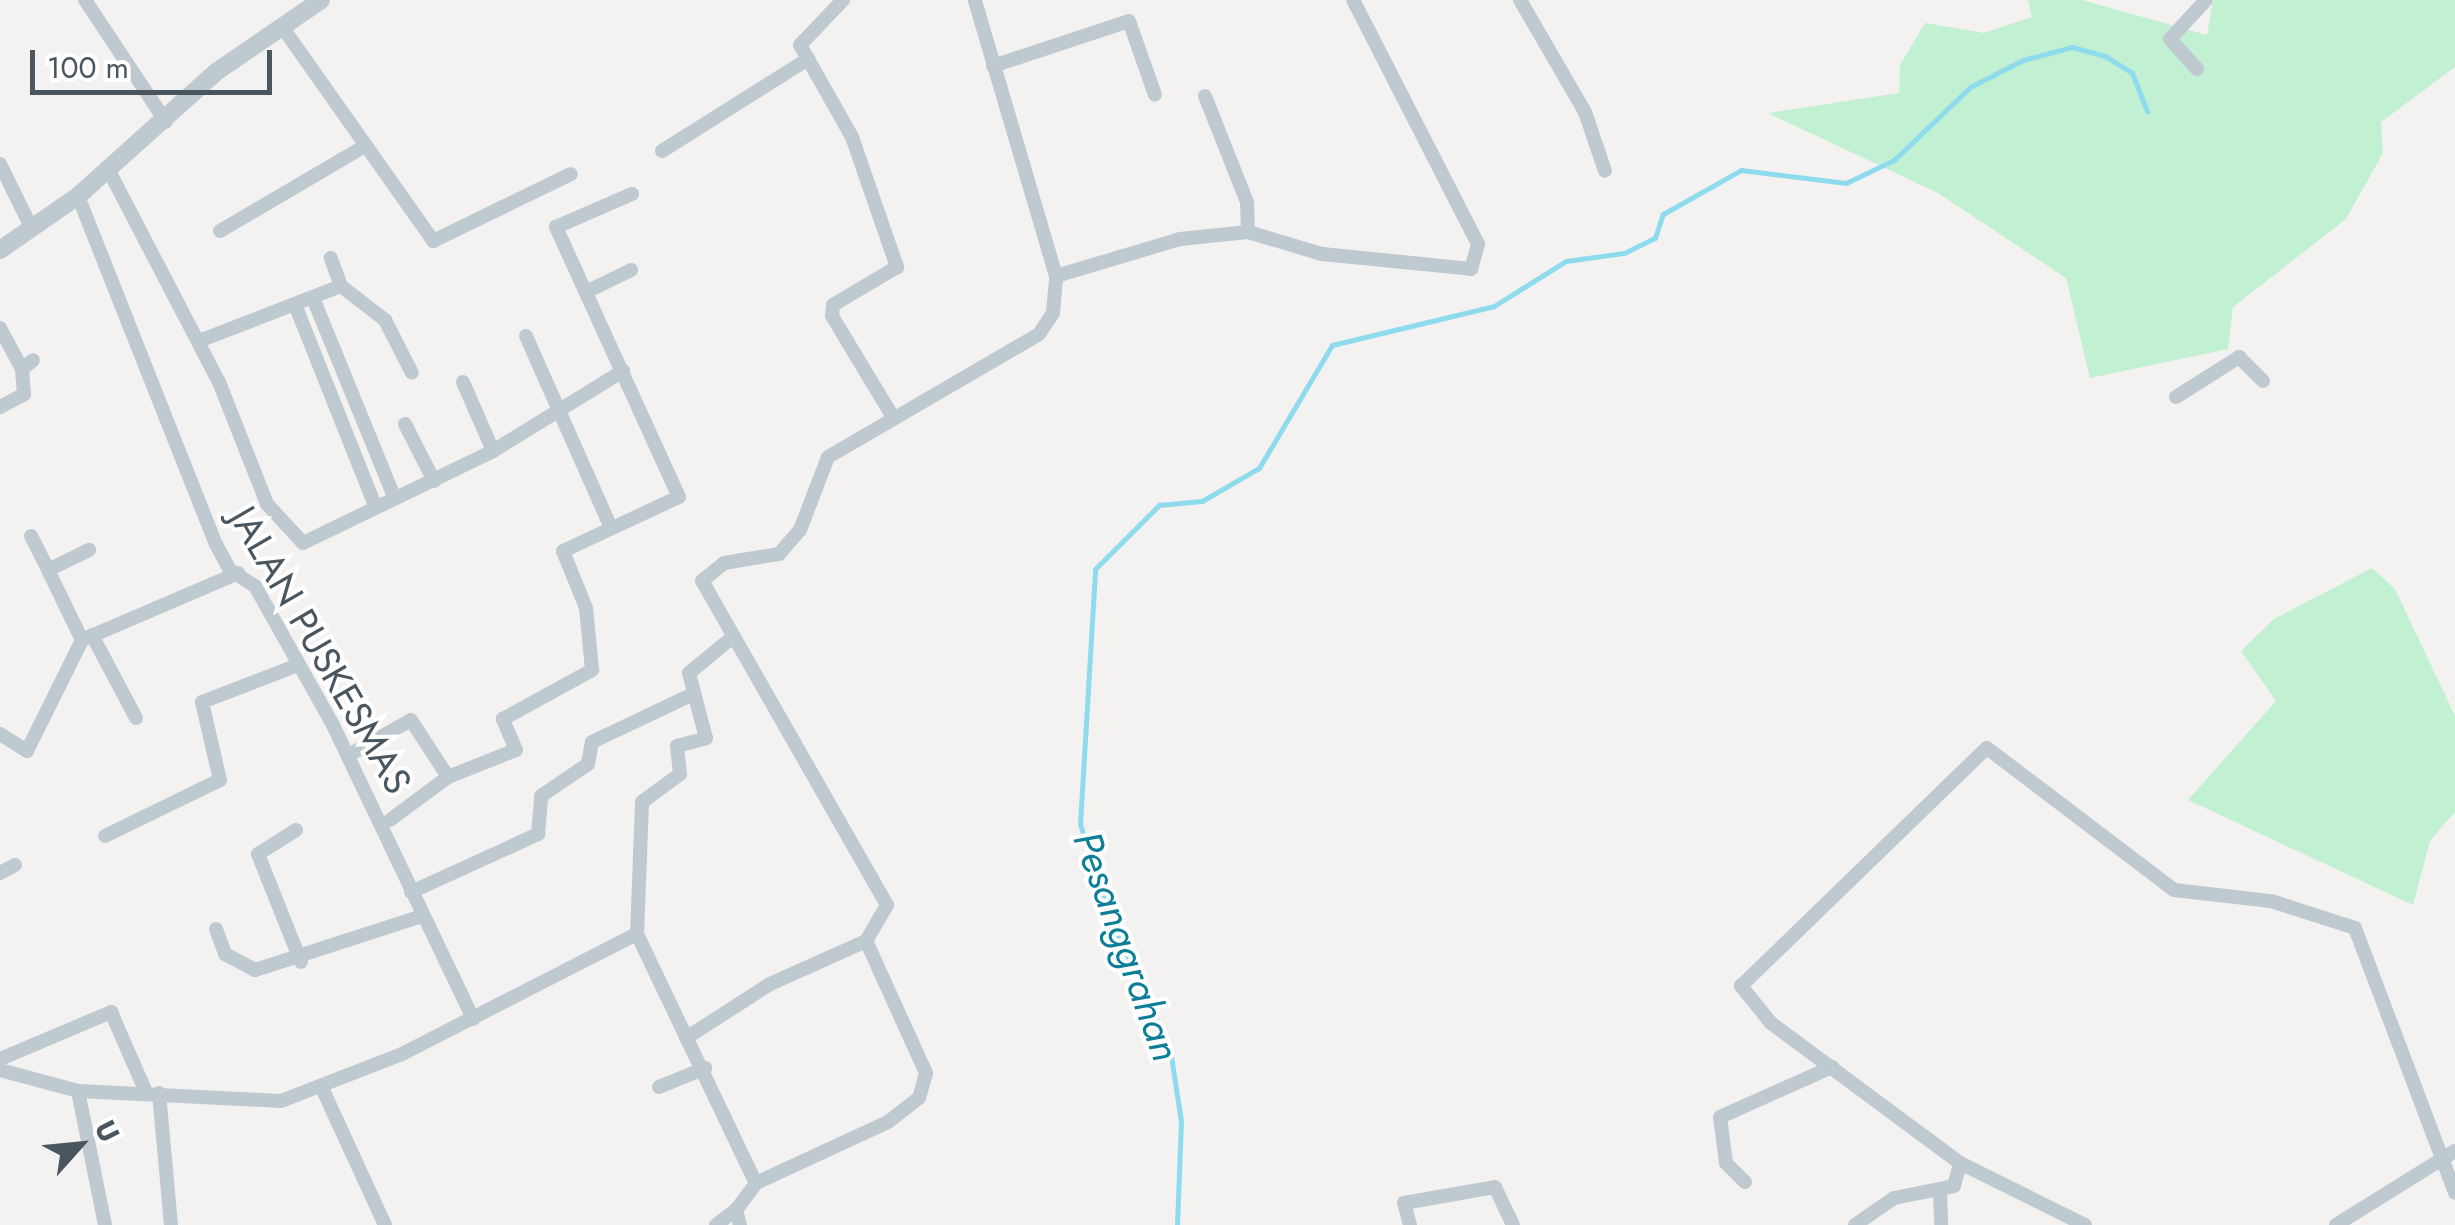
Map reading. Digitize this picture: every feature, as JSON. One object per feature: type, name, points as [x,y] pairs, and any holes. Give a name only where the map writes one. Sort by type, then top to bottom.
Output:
[{"type":"street","points":[[85,0],[166,122]]},
{"type":"street","points":[[0,250],[78,196],[166,122],[216,72],[321,0]]},
{"type":"street","points":[[843,0],[802,34],[808,59],[852,137],[895,258],[895,274],[832,310],[892,417]]},
{"type":"street","points":[[686,1038],[770,984],[866,941],[887,905],[702,581],[706,571],[779,554],[807,514],[816,469],[892,417],[1039,334],[1053,313],[1056,276],[974,0]]},
{"type":"street","points":[[1056,276],[1180,239],[1248,232],[1309,252],[1456,271],[1479,258],[1353,0]]},
{"type":"street","points":[[1520,0],[1584,112],[1604,171]]},
{"type":"street","points":[[2197,68],[2170,39],[2206,0]]},
{"type":"street","points":[[992,66],[1129,21],[1156,95]]},
{"type":"street","points":[[282,28],[360,149],[433,242],[572,174]]},
{"type":"street","points":[[662,152],[808,59]]},
{"type":"street","points":[[1205,96],[1246,202],[1248,232]]},
{"type":"street","points":[[220,231],[360,149]]},
{"type":"street","points":[[0,164],[31,226]]},
{"type":"street","points":[[108,170],[198,341],[288,536],[303,543],[493,451],[623,371]]},
{"type":"street","points":[[390,820],[448,777],[516,750],[503,720],[592,670],[586,608],[560,557],[610,526],[679,497],[556,227],[632,194]]},
{"type":"street","name":"JALAN PUSKESMAS","points":[[78,196],[216,544],[238,573],[255,586],[350,755],[473,1019]]},
{"type":"street","points":[[332,258],[341,286],[385,320],[412,373]]},
{"type":"street","points":[[588,291],[631,270]]},
{"type":"street","points":[[198,341],[296,307],[341,286]]},
{"type":"street","points":[[314,298],[394,496]]},
{"type":"street","points":[[296,307],[375,506]]},
{"type":"street","points":[[0,328],[27,364],[24,394],[0,407]]},
{"type":"street","points":[[526,336],[610,526]]},
{"type":"street","points":[[2176,397],[2238,357],[2264,382]]},
{"type":"street","points":[[463,382],[493,451]]},
{"type":"street","points":[[405,424],[434,481]]},
{"type":"street","points":[[32,536],[136,718]]},
{"type":"street","points":[[48,570],[90,550]]},
{"type":"street","points":[[0,734],[27,751],[67,655],[87,638],[238,573]]},
{"type":"street","points":[[734,636],[692,667],[692,695],[706,738],[677,746],[680,774],[648,791],[638,812],[637,934],[686,1038],[705,1068],[756,1182]]},
{"type":"street","points":[[105,836],[220,780],[197,712],[202,702],[298,665]]},
{"type":"street","points":[[411,892],[538,834],[541,796],[588,764],[592,742],[692,695]]},
{"type":"street","points":[[350,755],[411,720],[448,777]]},
{"type":"street","points":[[2085,1225],[1960,1163],[1771,1023],[1741,986],[1986,748],[2174,890],[2272,901],[2355,928],[2439,1160],[2455,1193]]},
{"type":"street","points":[[296,830],[258,854],[301,962]]},
{"type":"street","points":[[0,873],[14,865]]},
{"type":"street","points":[[216,929],[238,966],[301,962],[422,916]]},
{"type":"street","points":[[0,1070],[78,1092],[153,1092],[282,1101],[322,1088],[473,1019],[637,934]]},
{"type":"street","points":[[716,1225],[738,1217],[756,1182],[888,1122],[919,1098],[923,1056],[887,1001],[866,941]]},
{"type":"street","points":[[0,1059],[111,1012],[153,1092],[171,1225]]},
{"type":"street","points":[[1745,1182],[1726,1163],[1720,1117],[1832,1067]]},
{"type":"street","points":[[659,1088],[705,1068]]},
{"type":"street","points":[[322,1088],[385,1225]]},
{"type":"street","points":[[78,1092],[105,1225]]},
{"type":"street","points":[[2336,1225],[2455,1151]]},
{"type":"street","points":[[1855,1225],[1894,1198],[1958,1183],[1960,1163]]},
{"type":"street","points":[[1410,1225],[1404,1203],[1495,1187],[1512,1225]]},
{"type":"street","points":[[1940,1190],[1941,1225]]},
{"type":"green space","points":[[2028,0],[2082,0],[2207,35],[2213,0],[2455,0],[2455,67],[2381,122],[2383,153],[2346,219],[2233,307],[2228,349],[2090,378],[2066,278],[1938,193],[1768,113],[1899,93],[1900,65],[1925,23],[1984,33],[2032,17]]},
{"type":"green space","points":[[2372,568],[2395,589],[2455,716],[2455,812],[2430,841],[2413,905],[2188,800],[2276,701],[2241,651],[2274,619]]},
{"type":"waterway","name":"Pesanggrahan","points":[[1177,1225],[1181,1121],[1170,1049],[1112,923],[1080,824],[1095,569],[1159,505],[1202,501],[1259,468],[1332,345],[1494,306],[1566,261],[1624,253],[1655,238],[1663,214],[1741,170],[1846,183],[1894,160],[1970,87],[2023,60],[2072,47],[2105,56],[2132,73],[2147,111]]}]
